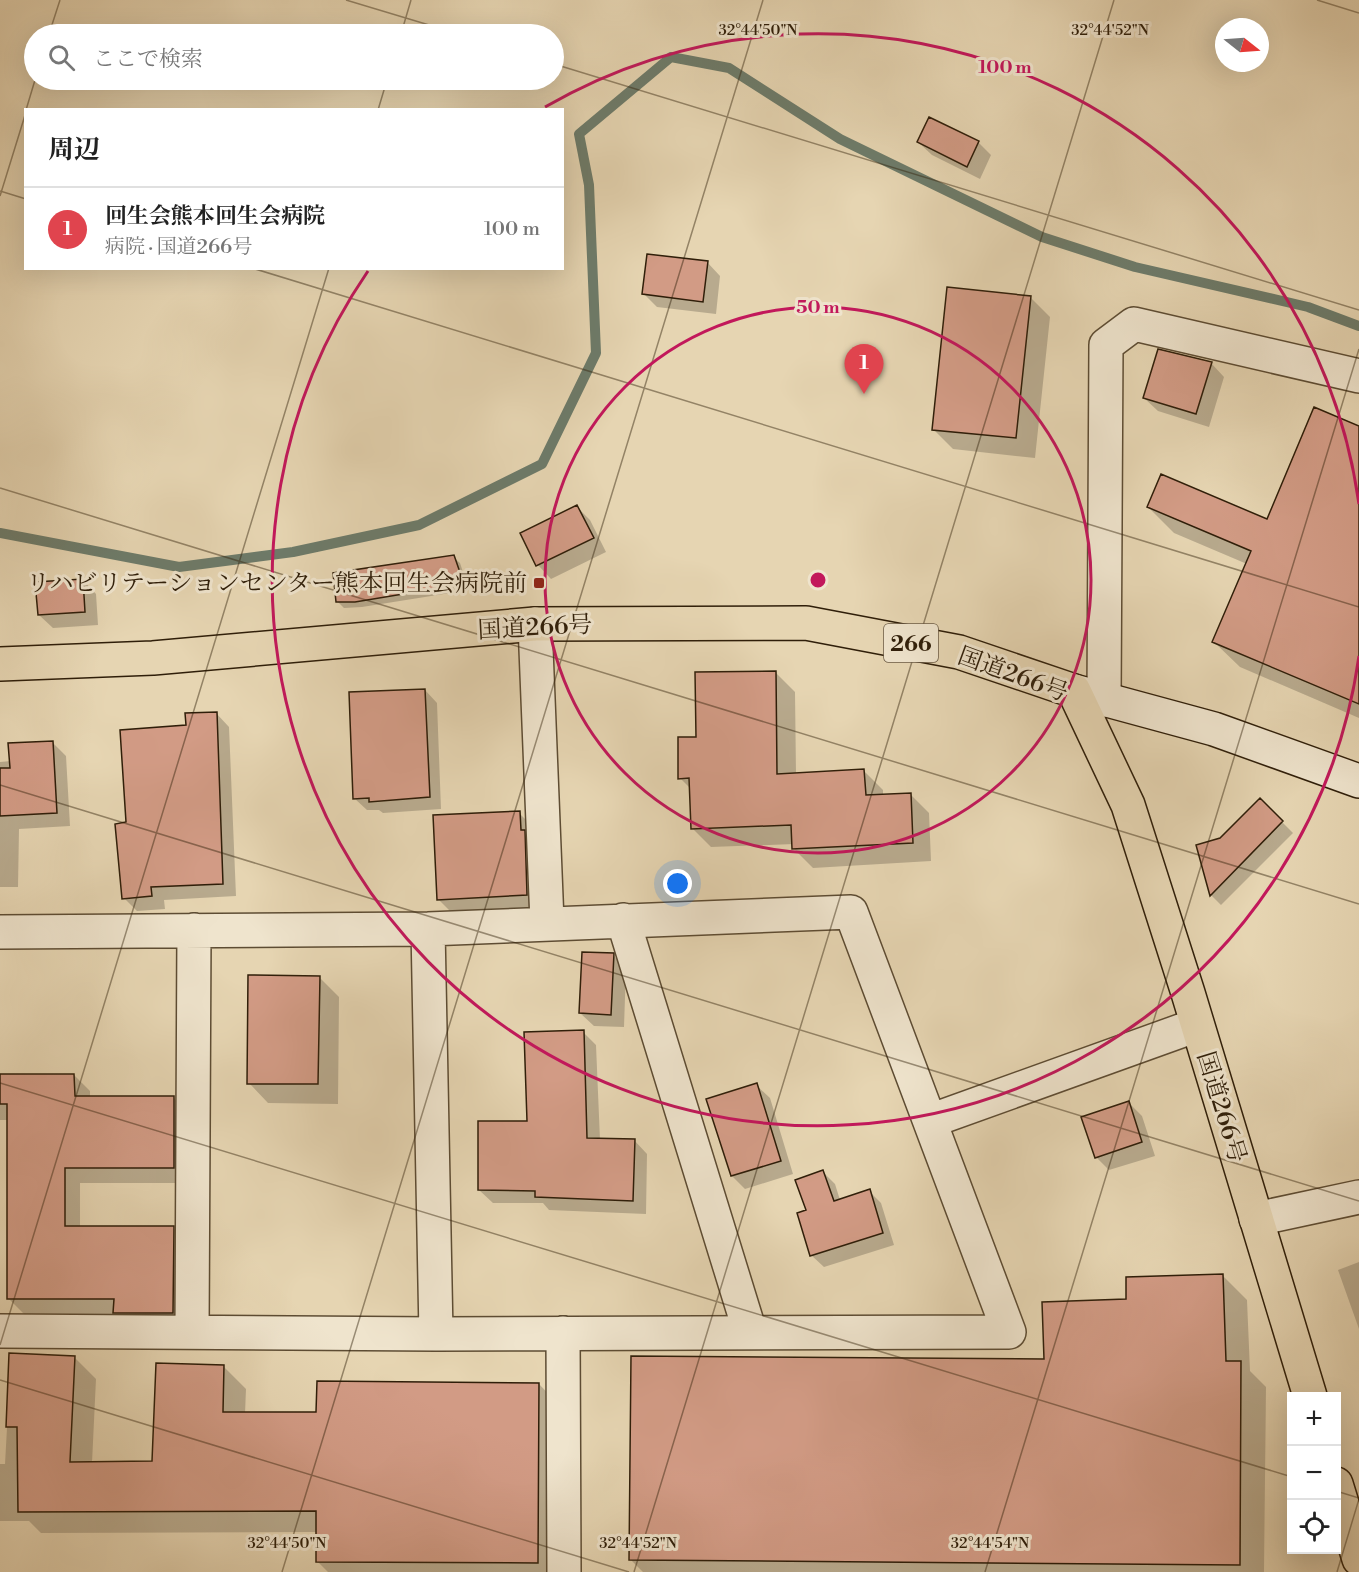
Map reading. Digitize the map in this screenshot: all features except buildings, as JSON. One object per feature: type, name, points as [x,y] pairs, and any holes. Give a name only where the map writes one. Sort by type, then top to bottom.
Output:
[{"type":"highway","name":"国道266号","points":[[0,664],[153,658],[535,624],[806,623],[959,652],[1089,696],[1128,805],[1309,1392]]},
{"type":"highway","points":[[1341,1500],[1359,1559]]},
{"type":"street","points":[[1359,376],[1134,324],[1106,345],[1089,696],[1214,729],[1359,782]]},
{"type":"street","points":[[535,624],[547,922]]},
{"type":"street","points":[[0,932],[428,928],[851,912],[1009,1332],[436,1334],[0,1331]]},
{"type":"street","points":[[623,920],[750,1332]]},
{"type":"street","points":[[428,928],[436,1334]]},
{"type":"street","points":[[192,1332],[194,930]]},
{"type":"street","points":[[930,1121],[1197,1025]]},
{"type":"street","points":[[1256,1219],[1359,1197]]},
{"type":"street","points":[[563,1333],[564,1572]]},
{"type":"waterway","points":[[0,533],[179,567],[293,552],[419,525],[542,464],[596,353],[589,185],[579,134],[671,57],[729,68],[840,139],[1042,237],[1135,267],[1308,307],[1359,326]]},
{"type":"place","name":"回生会熊本回生会病院","points":[[864,394]]},
{"type":"place","name":"リハビリテーションセンター熊本回生会病院前","points":[[539,583]]}]
